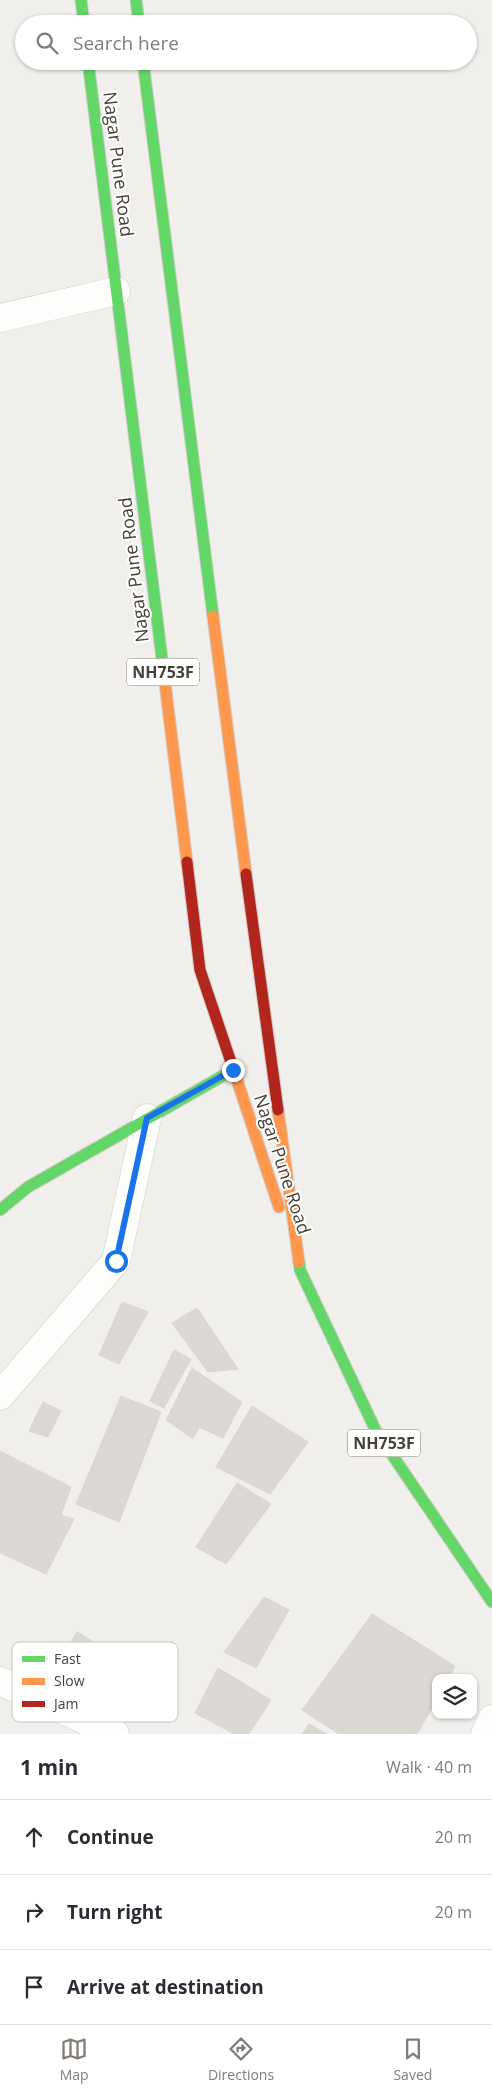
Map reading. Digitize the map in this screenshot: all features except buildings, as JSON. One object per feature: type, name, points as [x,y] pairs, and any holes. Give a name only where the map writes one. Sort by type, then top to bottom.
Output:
[{"type":"main road","points":[[81,0],[83,15]]},
{"type":"main road","name":"Nagar Pune Road","points":[[89,70],[200,970],[300,1270]]},
{"type":"main road","name":"NH753F","points":[[145,70],[257,962],[300,1270],[376,1431],[492,1602]]},
{"type":"main road","points":[[0,1210],[28,1186],[233,1070]]},
{"type":"street","points":[[0,318],[116,290]]},
{"type":"street","points":[[0,1396],[116,1261],[147,1118]]},
{"type":"street","points":[[0,1681],[12,1687]]},
{"type":"street","points":[[485,1734],[492,1719]]},
{"type":"street","points":[[89,1722],[115,1734]]},
{"type":"traffic: fast","points":[[81,0],[83,15]]},
{"type":"traffic: fast","points":[[136,0],[138,15]]},
{"type":"traffic: fast","points":[[89,70],[165,683]]},
{"type":"traffic: fast","points":[[144,70],[213,616]]},
{"type":"traffic: fast","points":[[0,1210],[28,1187],[233,1070]]},
{"type":"traffic: fast","points":[[299,1262],[300,1270],[376,1431],[492,1602]]},
{"type":"traffic: slow","points":[[213,616],[246,874]]},
{"type":"traffic: slow","points":[[165,683],[187,862]]},
{"type":"traffic: slow","points":[[235,1074],[279,1207]]},
{"type":"traffic: slow","points":[[278,1110],[299,1262]]},
{"type":"traffic: jam","points":[[187,862],[200,970],[235,1074]]},
{"type":"traffic: jam","points":[[246,874],[278,1110]]},
{"type":"route","points":[[116,1261],[147,1118],[233,1070]]}]
